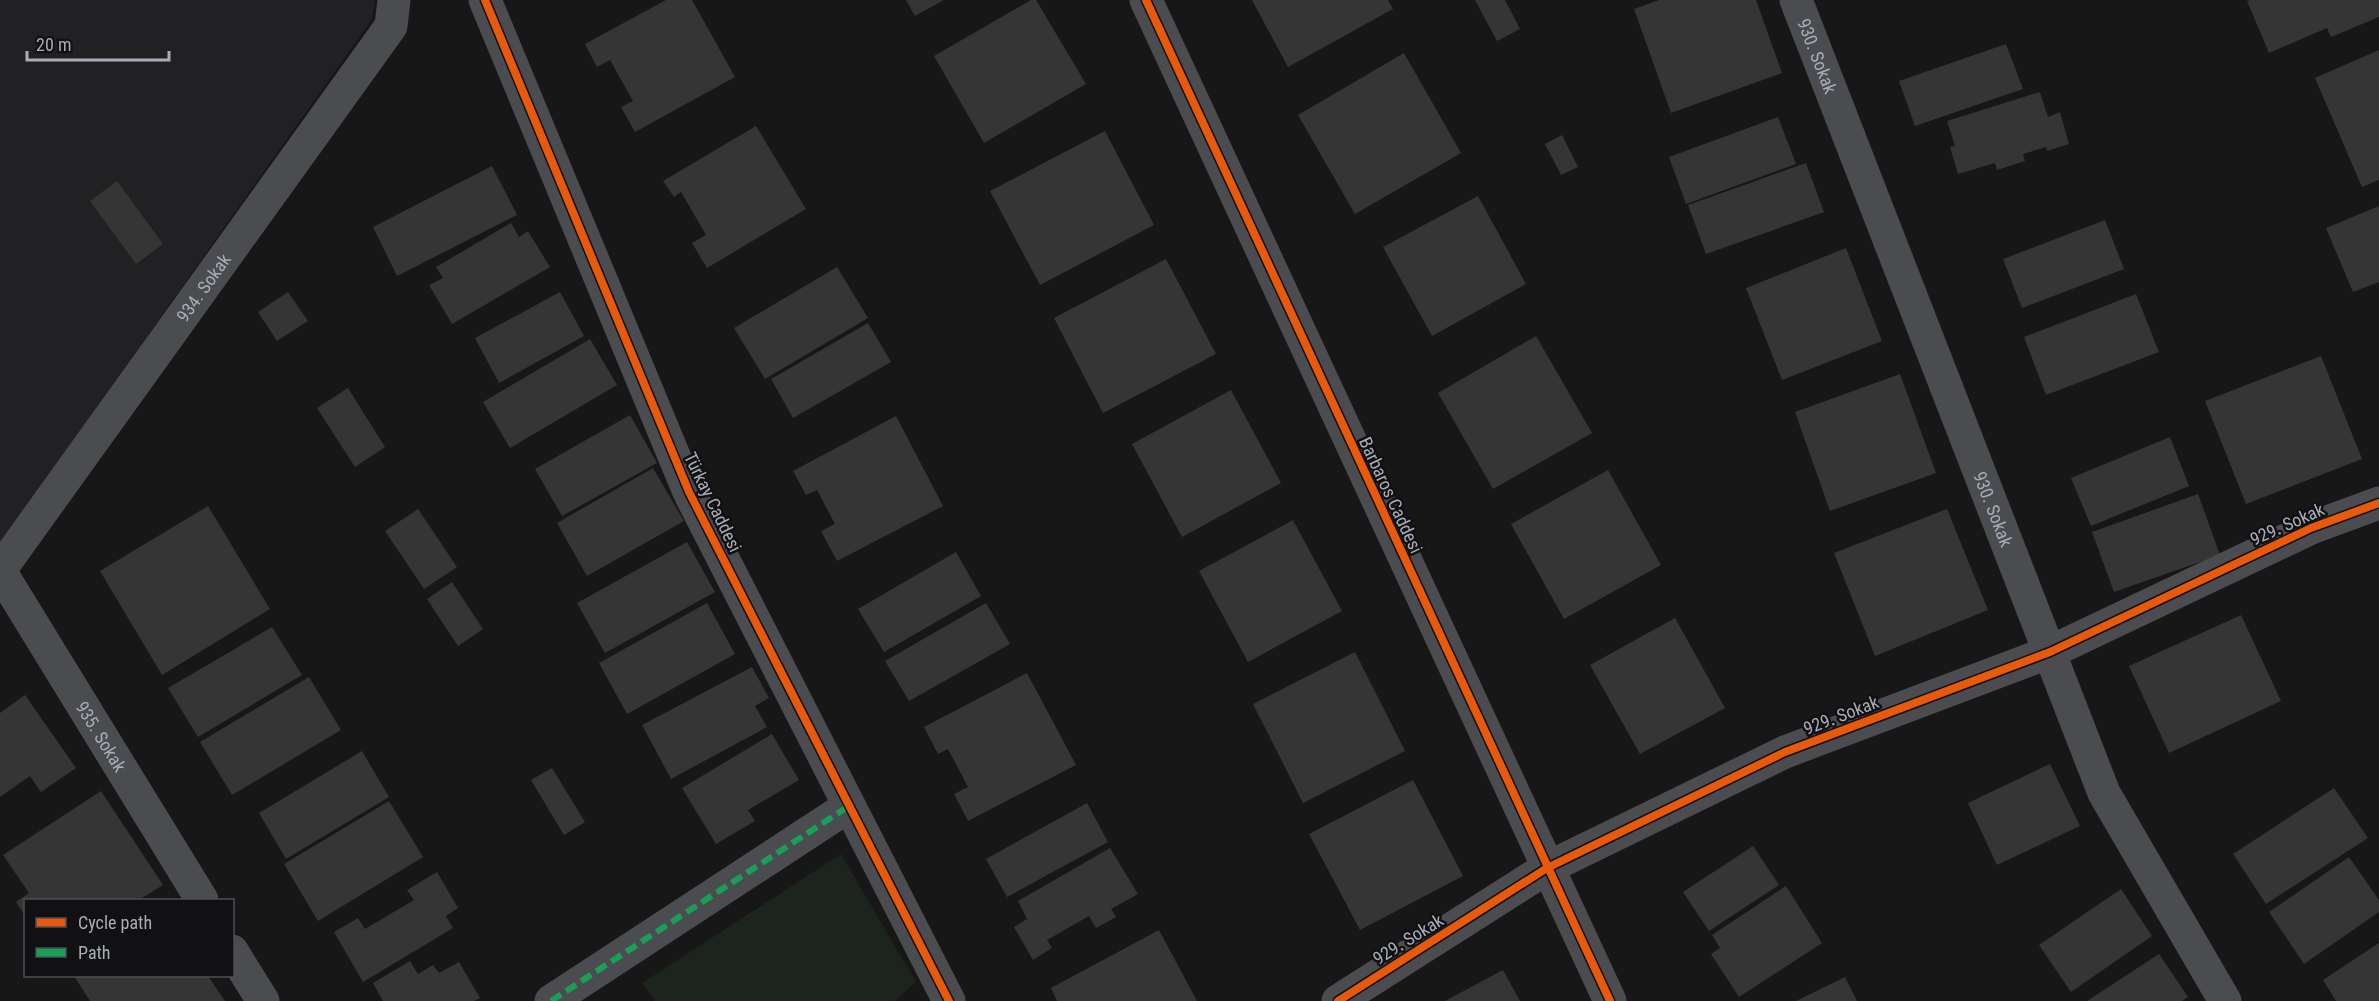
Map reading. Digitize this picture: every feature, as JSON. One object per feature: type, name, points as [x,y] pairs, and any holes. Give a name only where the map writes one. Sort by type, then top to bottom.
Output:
[{"type":"street","name":"934. Sokak","points":[[0,571],[391,26],[394,0]]},
{"type":"street","name":"Türkay Caddesi","points":[[485,0],[689,492],[849,806],[941,997]]},
{"type":"street","name":"Barbaros Caddesi","points":[[1146,0],[1610,1001]]},
{"type":"street","name":"930. Sokak","points":[[1796,0],[2104,793],[2225,1001]]},
{"type":"street","name":"929. Sokak","points":[[1338,1001],[1547,868],[1785,752],[2049,652],[2311,528],[2379,503]]},
{"type":"street","name":"935. Sokak","points":[[0,571],[201,899]]},
{"type":"street","points":[[551,1001],[849,806]]},
{"type":"street","points":[[234,954],[263,1001]]},
{"type":"shaded area","points":[[0,0],[375,0],[372,19],[0,544]]},
{"type":"shaded area","points":[[841,854],[916,982],[895,1001],[655,1001],[642,983]]},
{"type":"building","points":[[666,0],[692,0],[735,77],[635,132],[621,107],[633,101],[610,60],[597,67],[585,44]]},
{"type":"building","points":[[906,0],[944,0],[915,16]]},
{"type":"building","points":[[1031,0],[1036,0],[1086,84],[984,143],[934,56]]},
{"type":"building","points":[[1252,0],[1388,0],[1393,9],[1288,67]]},
{"type":"building","points":[[1475,0],[1505,0],[1520,29],[1497,41]]},
{"type":"building","points":[[1659,0],[1756,0],[1782,73],[1671,113],[1634,9]]},
{"type":"building","points":[[2379,0],[2379,17],[2331,37],[2327,28],[2269,53],[2247,1]]},
{"type":"building","points":[[2006,44],[2023,89],[1915,126],[1899,81]]},
{"type":"building","points":[[2379,50],[2379,180],[2362,187],[2315,78]]},
{"type":"building","points":[[1404,53],[1461,153],[1355,214],[1298,115]]},
{"type":"building","points":[[2040,92],[2048,117],[2060,112],[2069,144],[2047,151],[2046,147],[2023,154],[2025,161],[1997,170],[1995,163],[1958,174],[1950,147],[1955,146],[1947,121]]},
{"type":"building","points":[[1778,117],[1796,164],[1686,204],[1669,157]]},
{"type":"building","points":[[756,126],[806,209],[707,268],[692,243],[706,235],[681,192],[674,197],[663,181]]},
{"type":"building","points":[[1105,131],[1154,225],[1040,285],[990,191]]},
{"type":"building","points":[[1562,135],[1578,167],[1561,175],[1545,144]]},
{"type":"building","points":[[1806,163],[1824,212],[1706,254],[1688,205]]},
{"type":"building","points":[[492,166],[517,215],[397,276],[373,227]]},
{"type":"building","points":[[117,181],[163,244],[136,264],[90,201]]},
{"type":"building","points":[[1478,196],[1526,284],[1432,336],[1383,247]]},
{"type":"building","points":[[2379,206],[2379,282],[2353,292],[2326,228]]},
{"type":"building","points":[[2105,220],[2124,269],[2022,308],[2003,259]]},
{"type":"building","points":[[511,223],[519,237],[528,231],[550,267],[452,324],[429,285],[443,278],[436,267]]},
{"type":"building","points":[[1846,248],[1882,341],[1782,380],[1746,288]]},
{"type":"building","points":[[1166,259],[1216,354],[1103,413],[1054,318]]},
{"type":"building","points":[[837,267],[868,318],[765,379],[734,328]]},
{"type":"building","points":[[288,292],[308,321],[277,341],[258,312]]},
{"type":"building","points":[[560,292],[584,336],[499,383],[475,338]]},
{"type":"building","points":[[2136,294],[2159,352],[2046,395],[2024,337]]},
{"type":"building","points":[[868,323],[891,362],[793,418],[771,379]]},
{"type":"building","points":[[1536,336],[1592,433],[1493,489],[1438,393]]},
{"type":"building","points":[[590,339],[617,385],[510,448],[483,402]]},
{"type":"building","points":[[2321,356],[2362,459],[2246,504],[2205,401]]},
{"type":"building","points":[[1900,374],[1936,473],[1830,511],[1795,412]]},
{"type":"building","points":[[348,388],[385,447],[355,467],[317,408]]},
{"type":"building","points":[[1231,390],[1281,483],[1182,537],[1132,444]]},
{"type":"building","points":[[630,415],[657,463],[562,516],[535,469]]},
{"type":"building","points":[[896,416],[943,506],[837,561],[821,531],[835,524],[817,490],[806,495],[793,471]]},
{"type":"building","points":[[2170,437],[2189,486],[2091,526],[2071,478]]},
{"type":"building","points":[[653,468],[684,521],[587,576],[557,523]]},
{"type":"building","points":[[1608,470],[1661,565],[1564,619],[1511,524]]},
{"type":"building","points":[[2198,494],[2220,555],[2114,592],[2092,532]]},
{"type":"building","points":[[208,506],[270,609],[162,675],[100,571]]},
{"type":"building","points":[[418,509],[457,567],[424,589],[385,531]]},
{"type":"building","points":[[1947,509],[1988,610],[1875,656],[1834,553]]},
{"type":"building","points":[[1293,520],[1342,611],[1248,662],[1199,571]]},
{"type":"building","points":[[687,542],[715,592],[605,653],[577,603]]},
{"type":"building","points":[[956,552],[981,596],[884,652],[858,609]]},
{"type":"building","points":[[452,582],[483,629],[458,646],[427,599]]},
{"type":"building","points":[[707,603],[735,654],[627,714],[599,663]]},
{"type":"building","points":[[986,603],[1010,644],[909,701],[885,661]]},
{"type":"building","points":[[2241,615],[2281,701],[2169,753],[2129,666]]},
{"type":"building","points":[[1675,618],[1725,708],[1640,754],[1590,665]]},
{"type":"building","points":[[272,627],[302,675],[198,737],[168,688]]},
{"type":"building","points":[[1355,652],[1405,751],[1303,803],[1253,704]]},
{"type":"building","points":[[752,667],[769,698],[755,706],[767,727],[671,779],[642,725]]},
{"type":"building","points":[[1027,673],[1076,765],[968,821],[954,794],[968,787],[948,749],[938,754],[924,727]]},
{"type":"building","points":[[309,677],[341,730],[232,795],[200,742]]},
{"type":"building","points":[[25,695],[76,768],[41,792],[30,776],[0,797],[0,713]]},
{"type":"building","points":[[772,734],[799,780],[748,810],[755,821],[716,844],[682,788]]},
{"type":"building","points":[[362,751],[389,797],[286,859],[259,813]]},
{"type":"building","points":[[2050,764],[2080,826],[1997,865],[1968,803]]},
{"type":"building","points":[[552,768],[585,822],[564,835],[531,780]]},
{"type":"building","points":[[1413,780],[1463,876],[1360,930],[1309,834]]},
{"type":"building","points":[[2334,788],[2368,838],[2266,904],[2233,854]]},
{"type":"building","points":[[101,791],[163,885],[141,899],[24,899],[24,914],[16,902],[29,893],[3,855]]},
{"type":"building","points":[[389,801],[423,857],[318,921],[284,864]]},
{"type":"building","points":[[1087,803],[1108,842],[1007,897],[986,859]]},
{"type":"building","points":[[1753,846],[1779,885],[1709,931],[1683,892]]},
{"type":"building","points":[[1110,848],[1138,894],[1111,909],[1116,917],[1096,928],[1089,916],[1047,940],[1052,948],[1033,960],[1014,927],[1027,919],[1018,901]]},
{"type":"building","points":[[2349,857],[2379,900],[2379,912],[2304,964],[2269,912]]},
{"type":"building","points":[[437,872],[458,908],[446,916],[453,928],[363,982],[334,932],[358,918],[365,929],[414,900],[407,890]]},
{"type":"building","points":[[1786,886],[1822,943],[1739,997],[1711,954],[1720,948],[1712,935]]},
{"type":"building","points":[[2121,889],[2152,936],[2071,992],[2039,945]]},
{"type":"building","points":[[1159,930],[1197,1001],[1057,1001],[1051,988]]},
{"type":"building","points":[[2379,943],[2379,1001],[2336,1001],[2323,980]]},
{"type":"building","points":[[2159,954],[2188,997],[2182,1001],[2087,1001]]},
{"type":"building","points":[[410,961],[418,974],[433,965],[439,973],[459,962],[480,998],[474,1001],[383,1001],[373,983]]},
{"type":"building","points":[[1503,970],[1520,1001],[1445,1001]]},
{"type":"building","points":[[75,977],[209,977],[225,1001],[90,1001]]},
{"type":"building","points":[[1845,977],[1857,1001],[1796,1001]]},
{"type":"marked path","points":[[551,1001],[849,806]]},
{"type":"cycle path","points":[[485,0],[689,492],[949,1001]]},
{"type":"cycle path","points":[[1146,0],[1610,1001]]},
{"type":"cycle path","points":[[1338,1001],[1547,868],[1785,752],[2050,652],[2311,528],[2379,503]]}]
